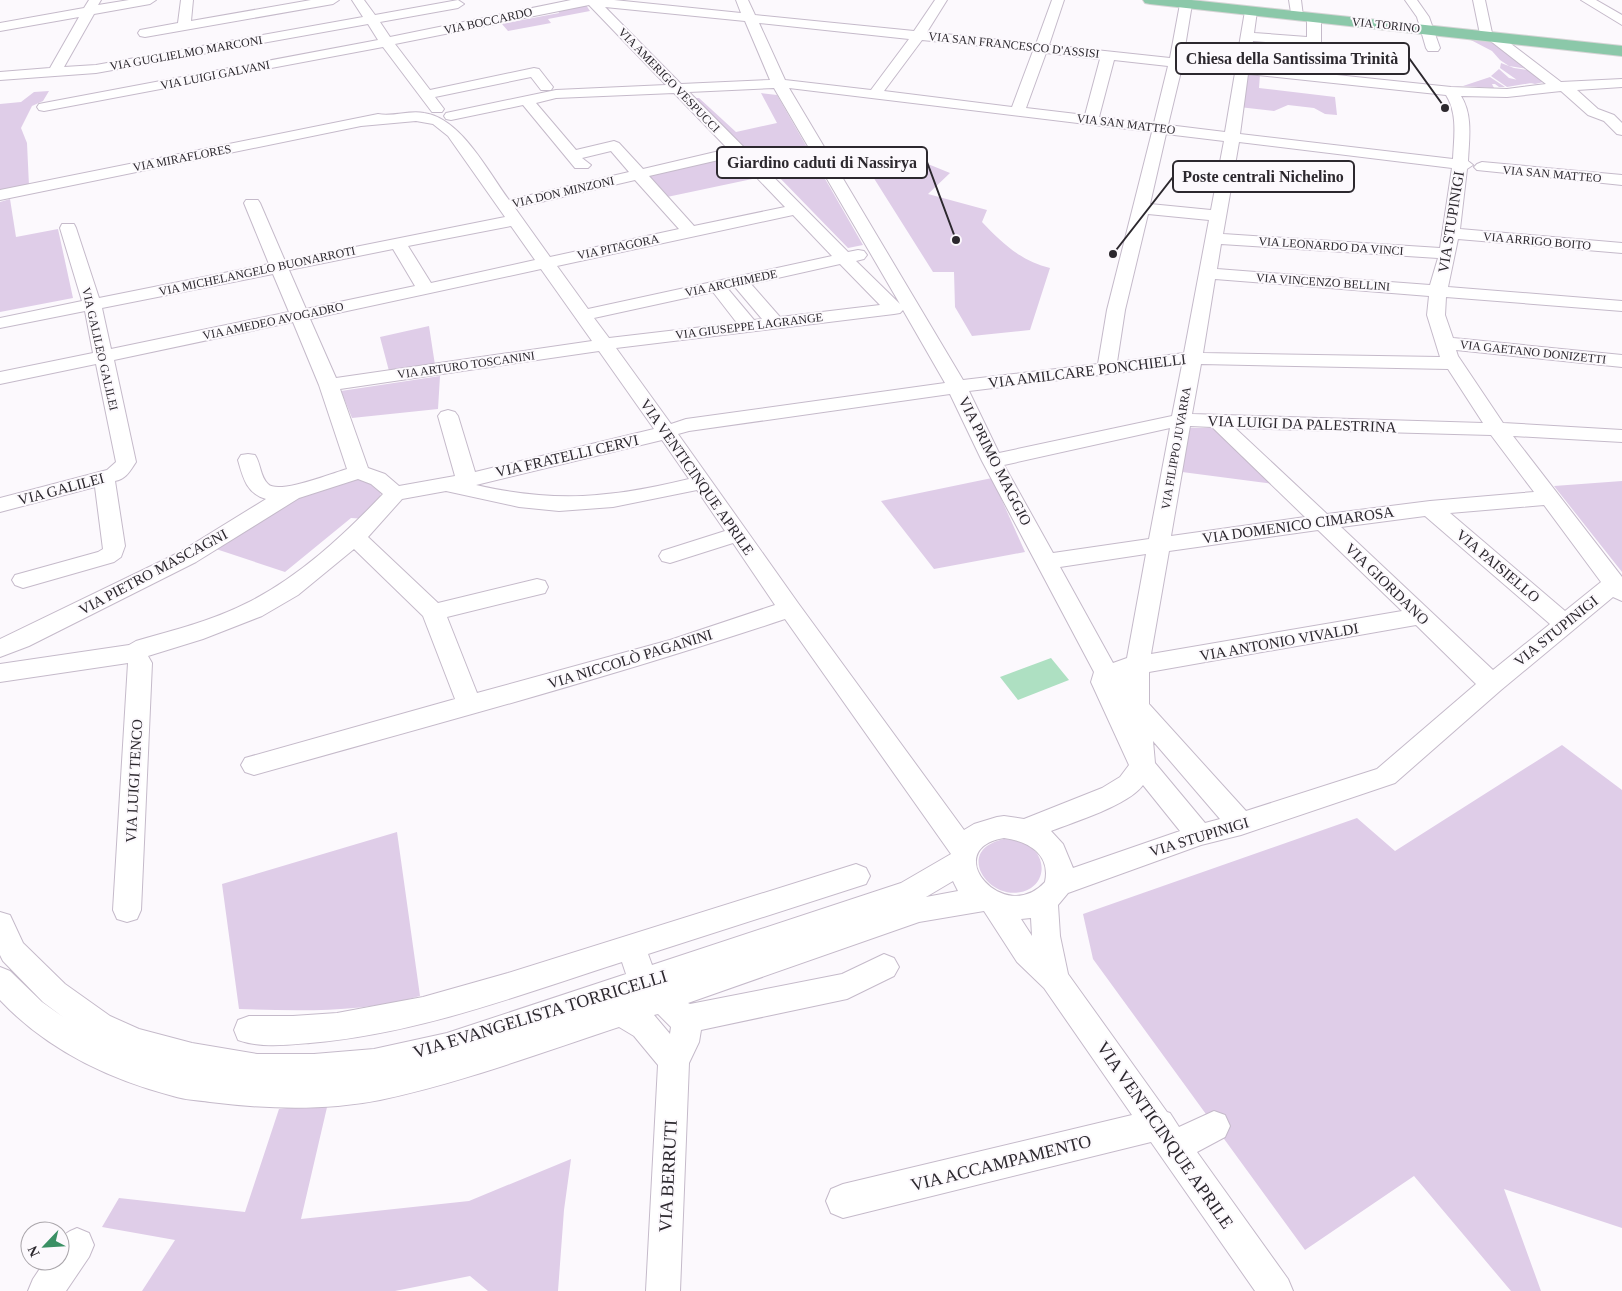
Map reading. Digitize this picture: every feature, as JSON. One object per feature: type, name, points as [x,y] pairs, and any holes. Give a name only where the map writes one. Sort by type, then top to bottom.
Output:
[{"type":"main road","name":"VIA TORINO","points":[[1150,0],[1622,51]]},
{"type":"street","points":[[4,26],[93,5],[150,0]]},
{"type":"street","points":[[184,26],[187,0]]},
{"type":"street","points":[[145,33],[333,0]]},
{"type":"street","name":"VIA VENTICINQUE APRILE","points":[[358,0],[425,95],[446,120],[790,609],[943,820],[963,857]]},
{"type":"street","name":"VIA PRIMO MAGGIO","points":[[742,0],[752,18],[779,84],[957,387],[992,462],[1105,670],[1103,682],[1142,766],[1199,835]]},
{"type":"street","points":[[874,94],[918,36],[941,0]]},
{"type":"street","points":[[1018,111],[1039,48],[1058,0]]},
{"type":"street","points":[[1295,0],[1297,16]]},
{"type":"street","points":[[1411,0],[1423,17],[1433,48]]},
{"type":"street","points":[[1479,0],[1489,36],[1593,112],[1609,118],[1622,131]]},
{"type":"street","points":[[1587,0],[1622,21]]},
{"type":"street","name":"VIA SAN FRANCESCO D'ASSISI","points":[[586,1],[1451,91],[1507,93],[1622,83]]},
{"type":"street","name":"VIA BOCCARDO","points":[[387,42],[586,1]]},
{"type":"street","name":"VIA AMERIGO VESPUCCI","points":[[586,1],[677,88],[894,309]]},
{"type":"street","points":[[372,19],[458,4]]},
{"type":"street","points":[[1107,368],[1116,310],[1176,62],[1186,4]]},
{"type":"street","points":[[54,73],[93,5]]},
{"type":"street","points":[[1602,10],[1622,6]]},
{"type":"street","name":"VIA FILIPPO JUVARRA","points":[[1142,766],[1137,707],[1138,667],[1232,137],[1251,11]]},
{"type":"street","points":[[0,40],[4,26],[14,12]]},
{"type":"street","points":[[1247,36],[1314,42],[1314,18]]},
{"type":"street","name":"VIA GUGLIELMO MARCONI","points":[[0,76],[96,69],[372,19]]},
{"type":"street","name":"VIA LUIGI GALVANI","points":[[44,107],[387,42]]},
{"type":"street","points":[[1091,120],[1108,55]]},
{"type":"street","points":[[446,120],[433,119],[414,112],[425,95],[534,72],[537,95],[580,158]]},
{"type":"street","name":"VIA SAN MATTEO","points":[[446,120],[537,95],[779,84],[1462,165]]},
{"type":"street","name":"VIA STUPINIGI","points":[[1051,893],[1199,835],[1241,824],[1386,776],[1492,684],[1566,625],[1620,586],[1497,429],[1453,363],[1445,343],[1436,315],[1438,290],[1448,254],[1462,165],[1460,106],[1451,91]]},
{"type":"street","name":"VIA MIRAFLORES","points":[[0,195],[414,112]]},
{"type":"street","name":"VIA DON MINZONI","points":[[580,158],[614,146],[640,174]]},
{"type":"street","name":"VIA DON MINZONI","points":[[510,213],[621,179],[738,151]]},
{"type":"street","name":"VIA DON MINZONI","points":[[580,158],[605,160],[621,179]]},
{"type":"street","name":"VIA SAN MATTEO","points":[[1482,167],[1622,180]]},
{"type":"street","points":[[640,174],[690,232]]},
{"type":"street","points":[[4,668],[134,653],[144,647],[195,633],[254,610],[290,589],[355,537],[394,494],[378,479],[359,472],[329,385],[252,203]]},
{"type":"street","points":[[1141,208],[1217,216]]},
{"type":"street","name":"VIA PITAGORA","points":[[546,263],[797,210]]},
{"type":"street","name":"VIA MICHELANGELO BUONARROTI","points":[[0,323],[398,243],[510,213]]},
{"type":"street","name":"VIA GALILEO GALILEI","points":[[23,580],[106,557],[113,552],[113,474],[126,462],[92,305],[68,228]]},
{"type":"street","name":"VIA ARRIGO BOITO","points":[[1451,233],[1622,248]]},
{"type":"street","name":"VIA LEONARDO DA VINCI","points":[[1214,238],[1448,254]]},
{"type":"street","points":[[398,243],[426,289]]},
{"type":"street","name":"VIA ARCHIMEDE","points":[[584,316],[877,251]]},
{"type":"street","name":"VIA AMEDEO AVOGADRO","points":[[0,378],[546,263]]},
{"type":"street","name":"VIA VINCENZO BELLINI","points":[[1207,273],[1622,306]]},
{"type":"street","points":[[739,281],[774,322]]},
{"type":"street","points":[[716,286],[749,326]]},
{"type":"street","name":"VIA GIUSEPPE LAGRANGE","points":[[604,344],[894,309]]},
{"type":"street","name":"VIA GAETANO DONIZETTI","points":[[1445,343],[1622,361]]},
{"type":"street","name":"VIA ARTURO TOSCANINI","points":[[329,385],[604,344]]},
{"type":"street","name":"VIA AMILCARE PONCHIELLI","points":[[665,431],[686,425],[957,387],[1192,358],[1453,363]]},
{"type":"street","points":[[448,416],[467,480]]},
{"type":"street","name":"VIA LUIGI DA PALESTRINA","points":[[992,462],[1181,420],[1497,429],[1622,436]]},
{"type":"street","name":"VIA GIORDANO","points":[[1218,421],[1492,684]]},
{"type":"street","name":"VIA FRATELLI CERVI","points":[[394,494],[467,480],[652,437],[665,431]]},
{"type":"street","points":[[248,460],[255,485],[262,491],[276,495],[292,493]]},
{"type":"street","name":"VIA PIETRO MASCAGNI","points":[[0,648],[31,635],[188,557],[292,493],[359,472]]},
{"type":"street","name":"VIA GALILEI","points":[[0,505],[113,474]]},
{"type":"street","points":[[446,484],[521,500],[557,504],[593,503],[702,482]]},
{"type":"street","name":"VIA DOMENICO CIMAROSA","points":[[1047,561],[1430,508],[1550,498]]},
{"type":"street","name":"VIA PAISIELLO","points":[[1430,508],[1566,625]]},
{"type":"street","points":[[670,556],[738,534]]},
{"type":"street","points":[[355,537],[433,612],[470,706]]},
{"type":"street","points":[[433,612],[537,588]]},
{"type":"street","name":"VIA NICCOLÒ PAGANINI","points":[[254,765],[675,647],[790,609]]},
{"type":"street","name":"VIA ANTONIO VIVALDI","points":[[1105,670],[1138,667],[1421,616]]},
{"type":"street","name":"VIA LUIGI TENCO","points":[[127,910],[140,663],[134,653]]},
{"type":"street","points":[[1105,670],[1241,824]]},
{"type":"street","points":[[1026,830],[1111,795],[1129,784],[1142,766]]},
{"type":"street","points":[[943,820],[984,831]]},
{"type":"street","points":[[1004,826],[1026,830],[1048,843],[1060,863],[1051,893],[1022,908],[988,901],[967,882],[963,857],[972,839],[984,831],[1004,826]]},
{"type":"street","name":"VIA EVANGELISTA TORRICELLI","points":[[0,924],[13,952],[54,993],[99,1026],[136,1042],[192,1057],[258,1069],[314,1069],[374,1063],[447,1047],[653,990],[910,892],[963,857]]},
{"type":"street","points":[[249,1030],[281,1032],[323,1029],[394,1018],[490,992],[856,876]]},
{"type":"street","name":"VIA VENTICINQUE APRILE","points":[[1051,893],[1046,936],[1054,979]]},
{"type":"street","name":"VIA VENTICINQUE APRILE","points":[[988,901],[1027,953],[1054,979],[1276,1291]]},
{"type":"street","name":"VIA EVANGELISTA TORRICELLI","points":[[653,990],[700,986],[919,910],[988,901]]},
{"type":"street","points":[[631,946],[653,990],[686,1020]]},
{"type":"street","points":[[633,1020],[664,1026],[847,986],[884,967]]},
{"type":"street","name":"VIA EVANGELISTA TORRICELLI","points":[[0,980],[31,1012],[80,1046],[122,1064],[174,1082],[248,1092],[320,1092],[380,1085],[453,1067],[633,1020],[653,990]]},
{"type":"street","name":"VIA BERRUTI","points":[[663,1291],[674,1061],[684,1042],[687,1030],[686,1020],[700,986]]},
{"type":"street","points":[[633,1020],[674,1061]]},
{"type":"street","name":"VIA ACCAMPAMENTO","points":[[843,1201],[1214,1126]]},
{"type":"street","points":[[44,1291],[77,1245]]},
{"type":"shaded area","points":[[586,5],[590,11],[548,19],[551,23],[508,31],[502,24],[559,13],[558,10]]},
{"type":"shaded area","points":[[1467,38],[1493,41],[1533,70],[1509,66],[1492,51]]},
{"type":"shaded area","points":[[1501,63],[1514,68],[1534,71],[1548,81],[1535,84],[1517,80],[1500,68]]},
{"type":"shaded area","points":[[1499,69],[1509,78],[1531,83],[1507,87],[1491,76]]},
{"type":"shaded area","points":[[1245,71],[1260,74],[1259,88],[1335,97],[1337,115],[1325,114],[1314,108],[1288,105],[1274,111],[1239,107]]},
{"type":"shaded area","points":[[1490,77],[1505,87],[1499,87],[1495,84],[1492,84],[1494,88],[1463,86]]},
{"type":"shaded area","points":[[49,91],[43,101],[32,106],[21,128],[27,143],[29,186],[0,192],[0,104],[21,102],[34,92]]},
{"type":"shaded area","points":[[761,93],[777,95],[863,245],[848,248],[776,174],[667,197],[648,176],[746,152],[688,98],[699,98],[736,132],[777,123]]},
{"type":"shaded area","points":[[858,153],[923,162],[950,173],[928,194],[987,210],[982,222],[997,237],[1021,256],[1050,268],[1030,330],[972,336],[955,307],[954,272],[933,272]]},
{"type":"shaded area","points":[[10,199],[16,237],[58,229],[73,298],[0,312],[0,202]]},
{"type":"shaded area","points":[[429,326],[435,365],[389,371],[380,337]]},
{"type":"shaded area","points":[[440,376],[438,409],[352,418],[341,391]]},
{"type":"shaded area","points":[[1190,428],[1220,428],[1274,484],[1182,472]]},
{"type":"shaded area","points":[[366,477],[381,492],[379,504],[367,519],[351,518],[285,572],[216,549],[267,513],[312,491]]},
{"type":"shaded area","points":[[992,478],[1025,552],[934,569],[881,501]]},
{"type":"shaded area","points":[[1622,481],[1622,572],[1554,486]]},
{"type":"shaded area","points":[[1051,658],[1069,680],[1018,700],[1000,677]]},
{"type":"shaded area","points":[[1562,745],[1622,790],[1622,1228],[1504,1189],[1541,1291],[1511,1291],[1414,1176],[1305,1250],[1093,959],[1083,914],[1357,818],[1395,851]]},
{"type":"shaded area","points":[[397,832],[420,996],[398,1002],[330,1010],[239,1009],[222,884]]},
{"type":"shaded area","points":[[1004,839],[1026,844],[1032,848],[1039,858],[1042,869],[1041,874],[1039,880],[1031,888],[1017,893],[1004,891],[992,885],[983,876],[979,866],[980,855],[988,845]]},
{"type":"shaded area","points":[[328,1103],[301,1219],[469,1201],[571,1159],[564,1210],[558,1291],[488,1291],[470,1276],[395,1291],[142,1291],[175,1240],[102,1227],[119,1198],[245,1212],[279,1109]]},
{"type":"place","name":"Chiesa della Santissima Trinità","points":[[1445,108]]},
{"type":"place","name":"Giardino caduti di Nassirya","points":[[956,240]]},
{"type":"place","name":"Poste centrali Nichelino","points":[[1113,254]]}]
